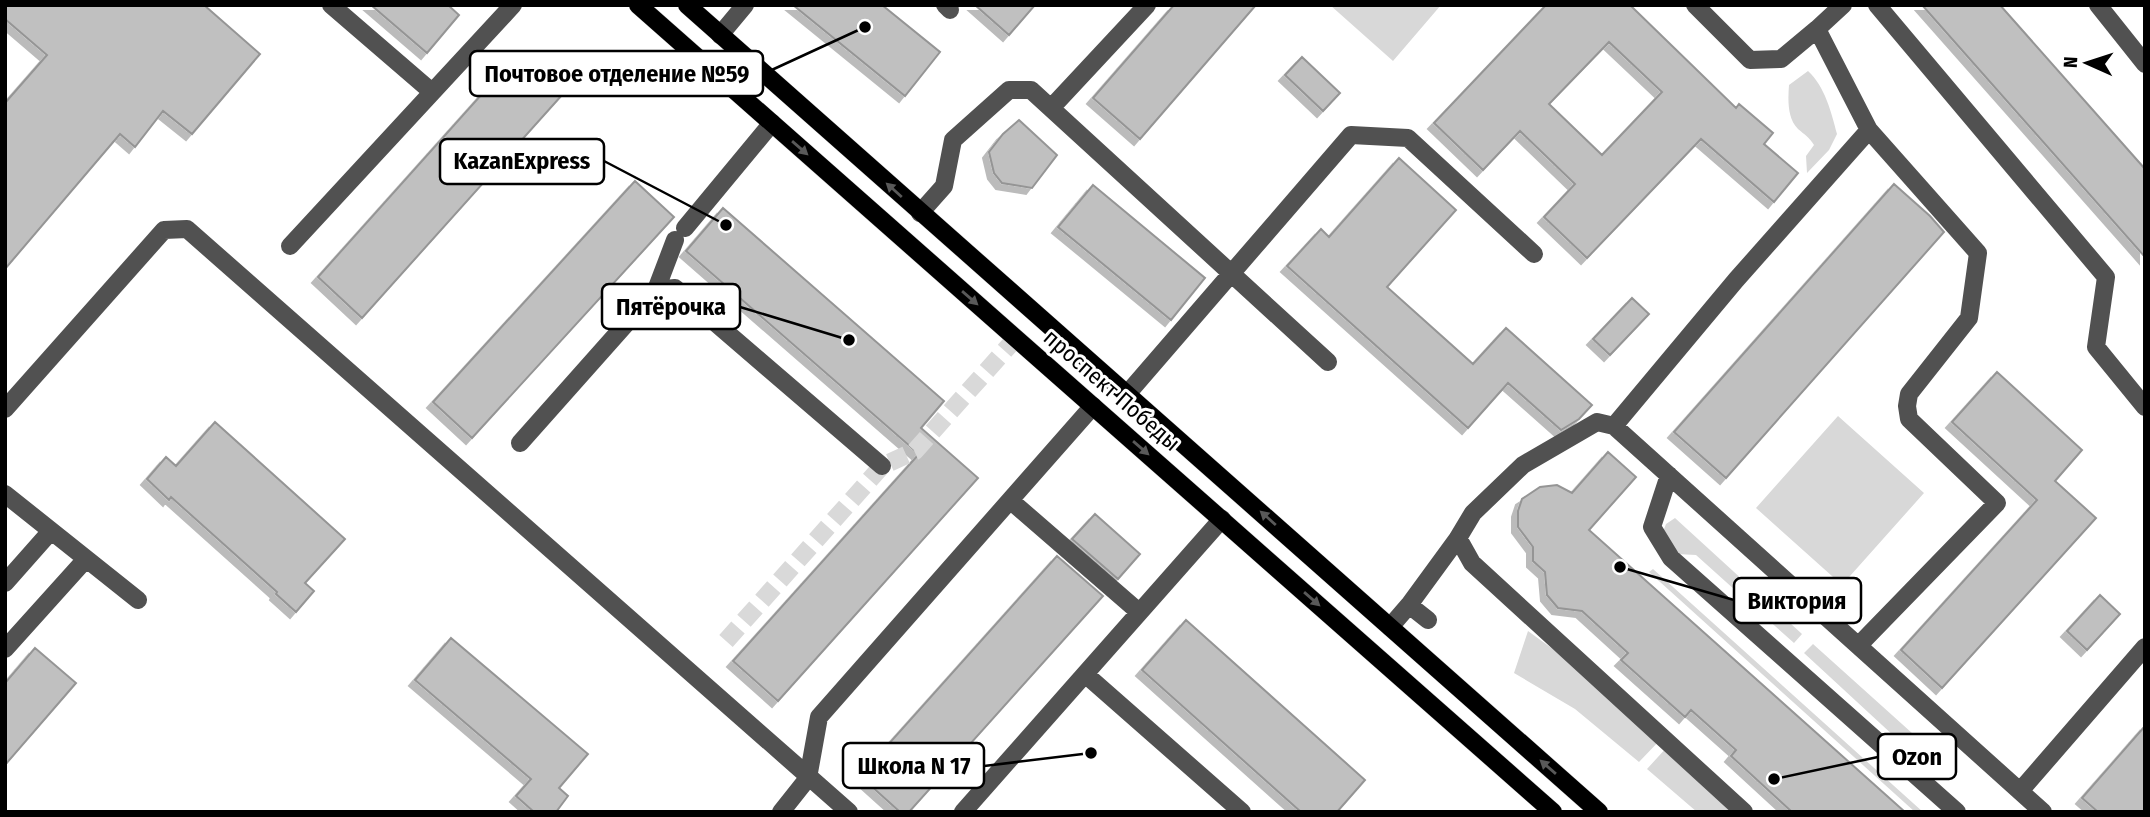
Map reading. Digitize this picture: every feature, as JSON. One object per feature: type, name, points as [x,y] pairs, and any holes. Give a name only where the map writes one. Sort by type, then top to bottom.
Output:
[{"type":"main road","name":"проспект Победы","points":[[638,5],[1553,812]]},
{"type":"main road","name":"проспект Победы","points":[[687,5],[1599,812]]},
{"type":"street","points":[[331,5],[432,92]]},
{"type":"street","points":[[289,246],[513,5]]},
{"type":"street","points":[[720,35],[745,5]]},
{"type":"street","points":[[1051,108],[1147,5]]},
{"type":"street","points":[[1695,5],[1750,60],[1782,59],[1843,5]]},
{"type":"street","points":[[1877,5],[2106,277],[2095,347],[2145,408]]},
{"type":"street","points":[[2098,5],[2145,64]]},
{"type":"street","points":[[1816,29],[1869,130],[1978,253],[1969,318],[1909,394],[1907,406],[1909,419],[1997,503],[1859,645]]},
{"type":"street","points":[[920,213],[944,186],[953,140],[1009,90],[1031,90],[1328,362]]},
{"type":"street","points":[[520,443],[656,290],[680,234],[772,123]]},
{"type":"street","points":[[1614,426],[1736,280],[1869,130]]},
{"type":"street","points":[[1128,393],[1351,135],[1408,138],[1534,254]]},
{"type":"street","points":[[5,409],[164,230],[187,229],[849,812]]},
{"type":"street","points":[[656,290],[675,288],[882,466]]},
{"type":"street","points":[[781,812],[808,778],[819,718],[1093,406]]},
{"type":"street","points":[[1390,627],[1458,538],[1473,513],[1523,465],[1597,422],[1614,426],[2021,790],[2042,812]]},
{"type":"street","points":[[1669,475],[1652,527],[1671,558],[1957,812]]},
{"type":"street","points":[[5,494],[138,600]]},
{"type":"street","points":[[1010,501],[1139,612]]},
{"type":"street","points":[[964,812],[1222,519]]},
{"type":"street","points":[[5,583],[51,531]]},
{"type":"street","points":[[1458,538],[1472,563],[1744,812]]},
{"type":"street","points":[[5,649],[86,559]]},
{"type":"street","points":[[1409,605],[1428,620]]},
{"type":"street","points":[[2021,790],[2145,647]]},
{"type":"street","points":[[1085,674],[1242,812]]},
{"type":"shaded area","points":[[1330,5],[1441,5],[1393,61]]},
{"type":"shaded area","points":[[1808,71],[1823,92],[1837,134],[1829,150],[1807,173],[1806,156],[1814,145],[1794,125],[1788,96],[1789,85]]},
{"type":"shaded area","points":[[1838,416],[1924,493],[1842,585],[1756,508]]},
{"type":"shaded area","points":[[1675,518],[1802,634],[1794,643],[1696,555],[1677,554],[1663,532],[1666,524]]},
{"type":"shaded area","points":[[1653,569],[1923,812],[1915,812],[1649,572]]},
{"type":"shaded area","points":[[1528,631],[1594,679],[1661,739],[1639,762],[1575,709],[1514,673]]},
{"type":"shaded area","points":[[1813,644],[1932,751],[1921,761],[1804,653]]},
{"type":"shaded area","points":[[1668,746],[1741,812],[1697,812],[1647,769]]},
{"type":"building","points":[[5,5],[204,5],[260,54],[192,134],[163,111],[135,147],[120,134],[5,269],[5,103],[47,55],[5,19]]},
{"type":"building","points":[[371,5],[448,5],[459,15],[427,53]]},
{"type":"building","points":[[793,5],[882,5],[940,52],[905,96]]},
{"type":"building","points":[[975,5],[1035,5],[1009,35]]},
{"type":"building","points":[[1174,5],[1256,5],[1140,139],[1093,98]]},
{"type":"building","points":[[1546,5],[1630,5],[1736,108],[1739,104],[1773,133],[1764,144],[1798,173],[1774,202],[1701,139],[1587,258],[1544,217],[1575,184],[1520,131],[1483,170],[1434,123]],"holes":[[[1609,42],[1662,92],[1602,155],[1549,104]]]},
{"type":"building","points":[[1922,5],[2000,5],[2145,169],[2145,257]]},
{"type":"building","points":[[517,55],[562,95],[362,318],[318,277]]},
{"type":"building","points":[[1302,57],[1340,93],[1323,111],[1285,75]]},
{"type":"building","points":[[1019,120],[1057,155],[1032,188],[1002,183],[994,173],[989,152]]},
{"type":"building","points":[[1399,158],[1456,210],[1387,287],[1473,364],[1506,328],[1592,405],[1579,419],[1561,430],[1508,383],[1468,428],[1287,266],[1321,229],[1329,237]]},
{"type":"building","points":[[635,181],[674,217],[472,438],[433,402]]},
{"type":"building","points":[[1894,184],[1944,232],[1726,478],[1674,432]]},
{"type":"building","points":[[1093,185],[1205,278],[1171,320],[1058,227]]},
{"type":"building","points":[[723,208],[944,401],[921,428],[978,478],[778,701],[733,661],[919,454],[686,251]]},
{"type":"building","points":[[1632,298],[1649,314],[1610,355],[1593,339]]},
{"type":"building","points":[[1997,372],[2082,450],[2055,481],[2096,518],[1942,688],[1901,650],[2037,500],[1952,422]]},
{"type":"building","points":[[215,422],[345,539],[305,583],[314,591],[296,612],[171,497],[169,500],[147,479],[166,457],[176,466]]},
{"type":"building","points":[[1608,452],[1636,477],[1589,530],[1905,812],[1792,812],[1731,756],[1736,750],[1691,710],[1685,717],[1621,660],[1628,653],[1582,611],[1558,608],[1547,595],[1545,572],[1533,561],[1533,547],[1518,527],[1518,511],[1522,499],[1540,487],[1557,485],[1572,493]]},
{"type":"building","points":[[1095,514],[1140,554],[1118,579],[1072,539]]},
{"type":"building","points":[[1057,556],[1103,596],[909,812],[900,812],[860,776]]},
{"type":"building","points":[[2100,595],[2120,614],[2087,650],[2067,631]]},
{"type":"building","points":[[1186,620],[1365,780],[1337,812],[1301,812],[1142,670]]},
{"type":"building","points":[[451,638],[588,754],[559,788],[568,796],[556,812],[534,812],[516,796],[531,779],[415,680]]},
{"type":"building","points":[[35,648],[76,683],[5,765],[5,683]]},
{"type":"building","points":[[2145,726],[2145,812],[2098,812],[2082,798]]},
{"type":"tunnel","points":[[726,641],[882,466],[915,451],[1016,338]]},
{"type":"place","name":"Почтовое отделение №59","points":[[865,27]]},
{"type":"place","name":"KazanExpress","points":[[726,225]]},
{"type":"place","name":"Пятёрочка","points":[[849,340]]},
{"type":"place","name":"Виктория","points":[[1620,567]]},
{"type":"place","name":"Школа N 17","points":[[1091,753]]},
{"type":"place","name":"Ozon","points":[[1774,779]]}]
